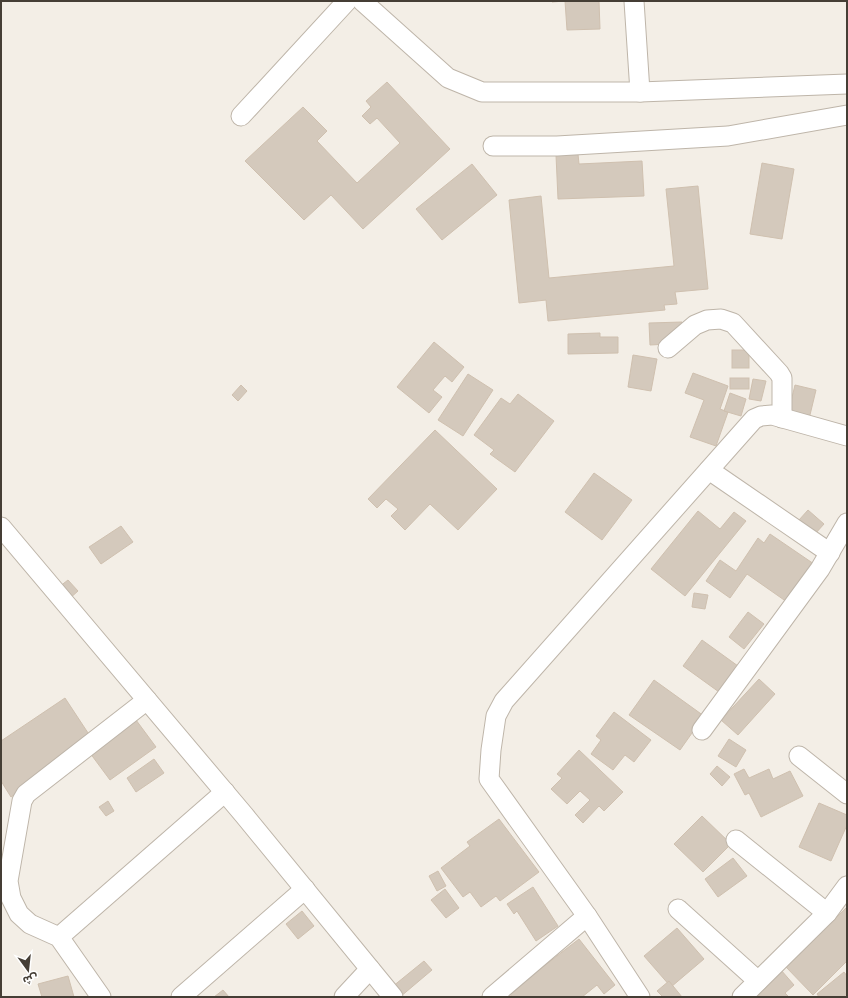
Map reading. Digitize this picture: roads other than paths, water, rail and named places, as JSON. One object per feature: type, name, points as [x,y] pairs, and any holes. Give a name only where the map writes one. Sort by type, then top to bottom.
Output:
[{"type":"street","points":[[241,116],[347,1]]},
{"type":"street","points":[[362,1],[448,78],[482,92],[640,92],[847,84]]},
{"type":"street","points":[[634,1],[640,92]]},
{"type":"street","points":[[493,146],[557,146],[728,136],[847,115]]},
{"type":"street","points":[[668,348],[695,326],[707,320],[721,319],[733,322],[782,378],[782,418]]},
{"type":"street","points":[[640,997],[587,916],[489,779],[491,750],[496,716],[504,701],[754,419],[761,416],[772,415],[847,436]]},
{"type":"street","points":[[709,470],[830,553]]},
{"type":"street","points":[[1,527],[225,792],[393,997]]},
{"type":"street","points":[[702,730],[820,569],[845,531]]},
{"type":"street","points":[[100,997],[58,937],[30,924],[19,914],[5,887],[22,801],[26,794],[147,700]]},
{"type":"street","points":[[799,756],[847,794]]},
{"type":"street","points":[[58,937],[225,792]]},
{"type":"street","points":[[736,840],[827,913]]},
{"type":"street","points":[[742,997],[827,913],[847,886]]},
{"type":"street","points":[[181,997],[305,889]]},
{"type":"street","points":[[678,909],[758,981]]},
{"type":"street","points":[[492,997],[587,916]]},
{"type":"street","points":[[344,997],[370,969]]}]
